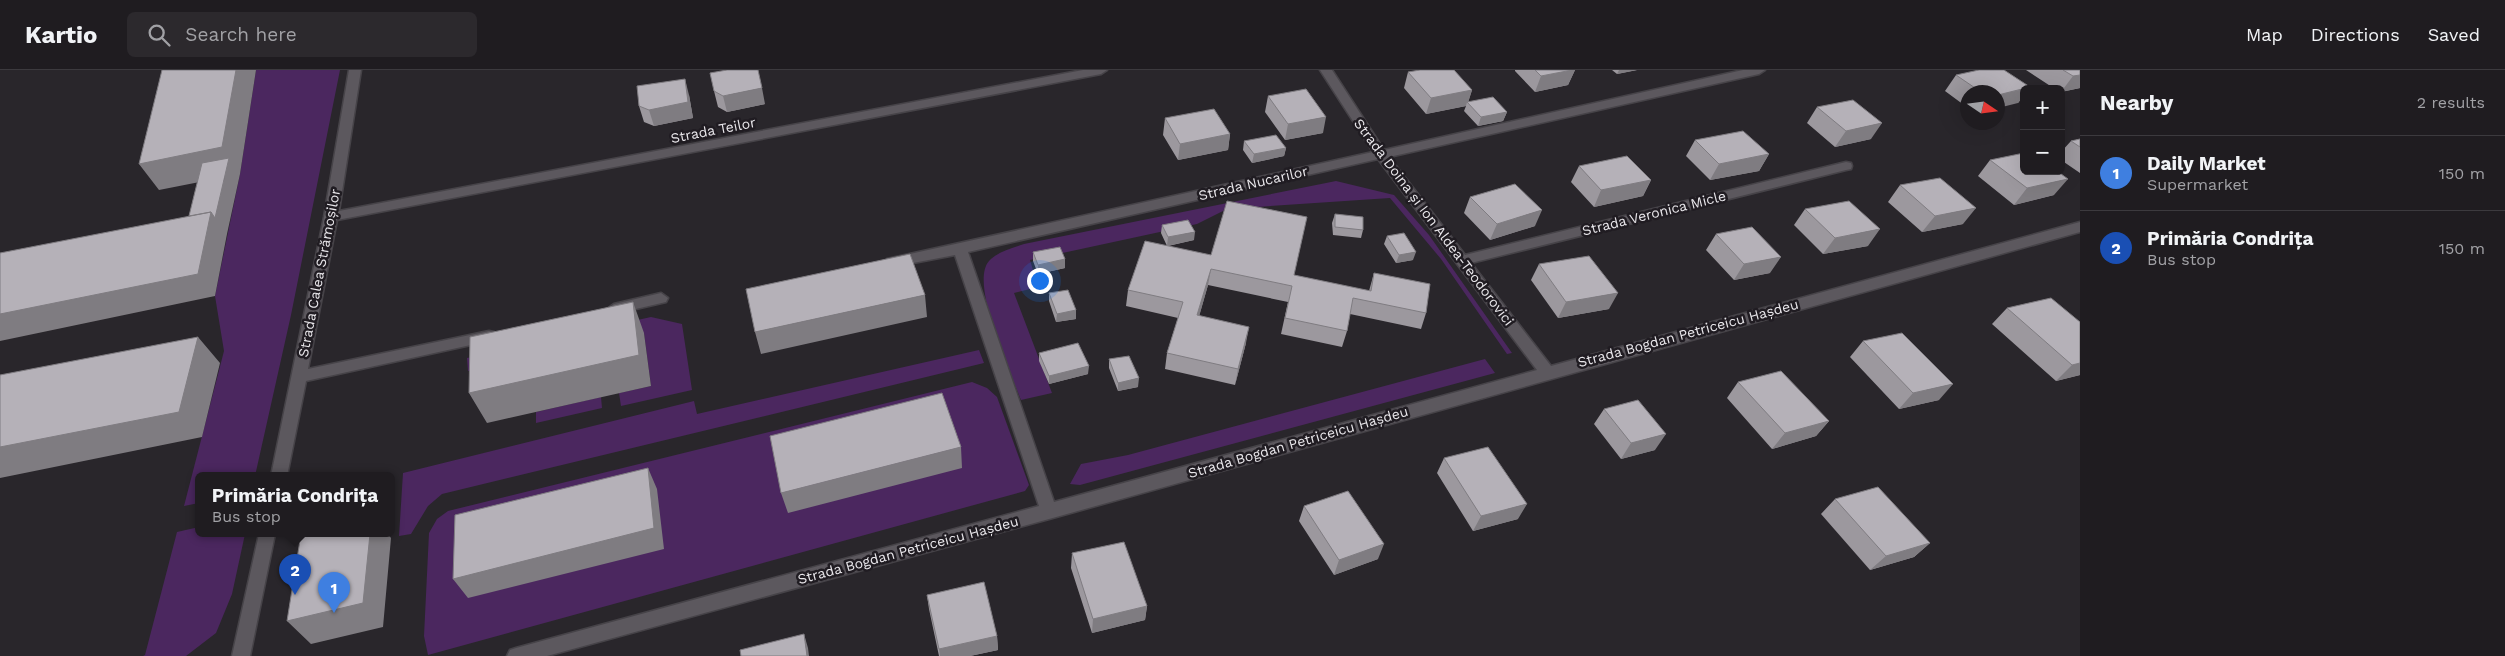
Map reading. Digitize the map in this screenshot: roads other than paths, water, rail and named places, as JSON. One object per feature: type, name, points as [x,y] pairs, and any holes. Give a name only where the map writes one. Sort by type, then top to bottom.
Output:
[{"type":"street","name":"Strada Calea Strămoșilor","points":[[280,472],[331,217],[355,70]]},
{"type":"street","name":"Strada Teilor","points":[[331,217],[1101,70]]},
{"type":"street","name":"Strada Doina și Ion Aldea-Teodorovici","points":[[1326,70],[1381,155],[1547,372]]},
{"type":"street","name":"Strada Nucarilor","points":[[882,264],[960,249],[1759,70]]},
{"type":"street","name":"Strada Veronica Micle","points":[[1461,261],[1846,166]]},
{"type":"street","name":"Strada Bogdan Petriceicu Hașdeu","points":[[516,656],[1049,512],[1547,372],[2080,226]]},
{"type":"street","points":[[960,249],[1049,512]]},
{"type":"street","points":[[595,313],[661,298]]},
{"type":"street","points":[[299,377],[501,334]]},
{"type":"street","points":[[241,656],[266,537]]},
{"type":"place","name":"Primăria Condrița","points":[[295,595]]},
{"type":"place","name":"Daily Market","points":[[334,613]]}]
